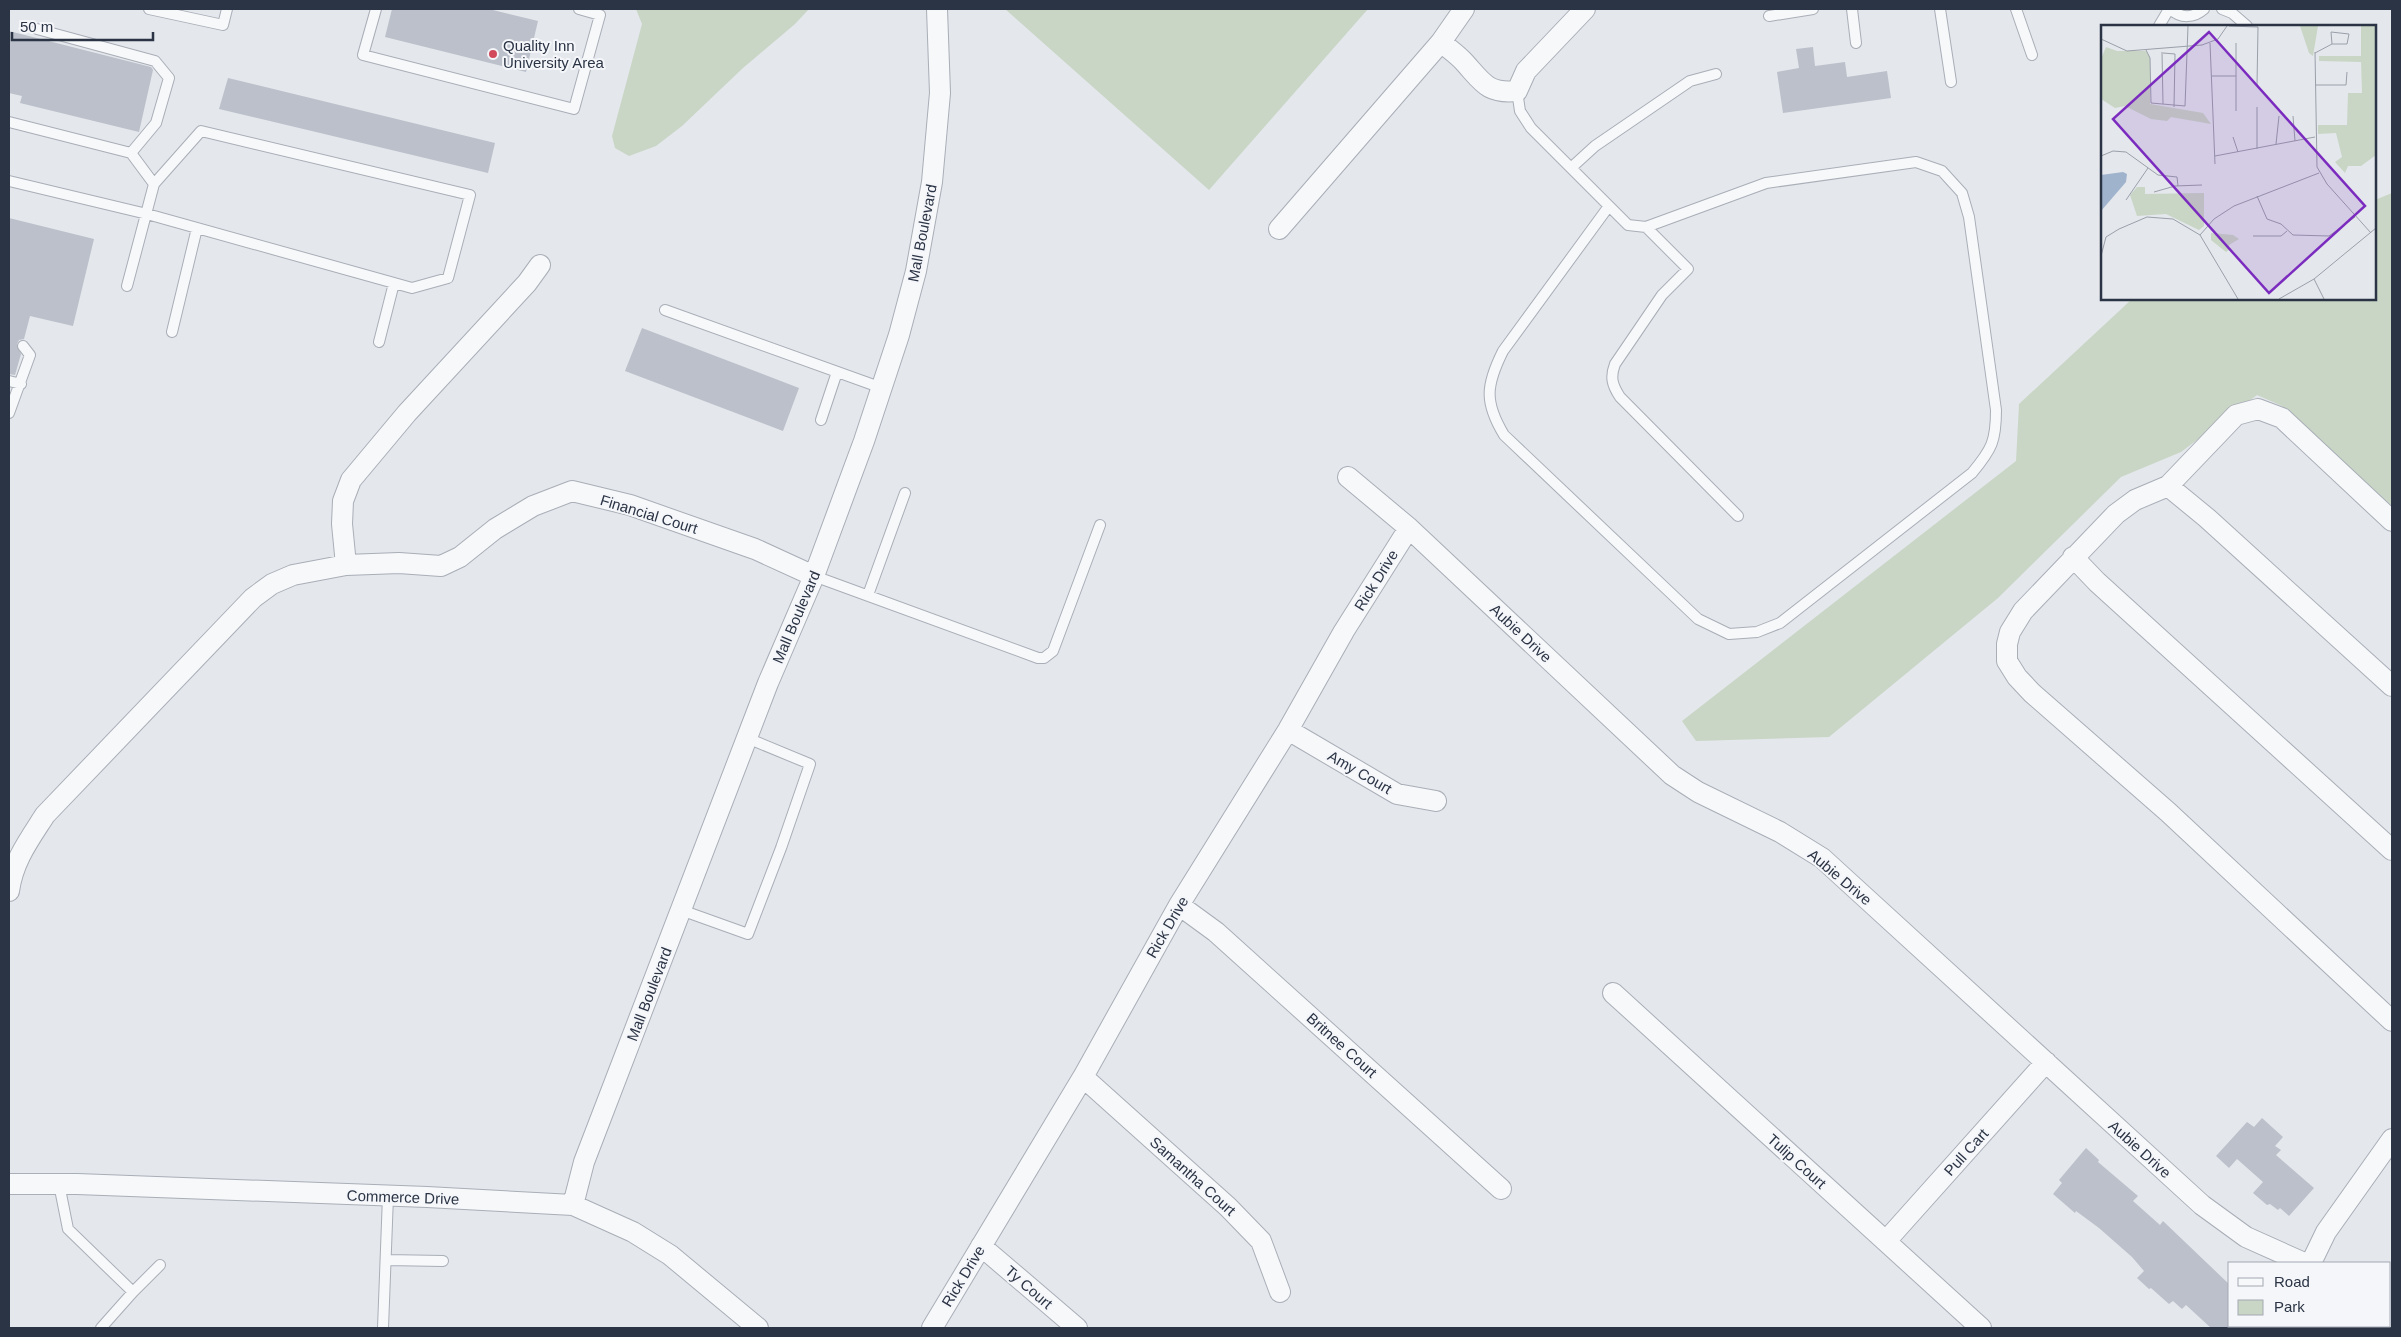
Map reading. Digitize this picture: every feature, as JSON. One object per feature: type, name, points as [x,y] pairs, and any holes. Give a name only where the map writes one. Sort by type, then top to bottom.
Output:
[{"type":"street","name":"Mall Boulevard","points":[[572,1206],[584,1162],[747,738],[814,576],[864,441],[899,335],[916,271],[932,182],[940,93],[937,9]]},
{"type":"street","points":[[1278,229],[1441,42],[1464,9]]},
{"type":"street","points":[[1441,42],[1488,87],[1502,92],[1517,91],[1526,70],[1585,9]]},
{"type":"street","points":[[346,565],[342,524],[343,501],[351,480],[407,413],[540,266]]},
{"type":"street","points":[[2392,521],[2282,418],[2258,408],[2236,415],[2168,486],[2135,500],[2116,514],[2023,611],[2010,632],[2007,644],[2007,662],[2017,677],[2032,693],[2168,812],[2392,1021]]},
{"type":"street","name":"Aubie Drive","points":[[1348,477],[1409,528],[1672,775],[1698,792],[1780,832],[1822,858],[2202,1205],[2246,1237],[2302,1262]]},
{"type":"street","points":[[2168,486],[2207,518],[2392,686]]},
{"type":"street","name":"Financial Court","points":[[9,891],[11,874],[20,853],[45,815],[253,598],[272,584],[293,575],[346,565],[399,563],[441,566],[460,557],[495,529],[533,506],[572,491],[630,505],[755,549],[814,576]]},
{"type":"street","name":"Rick Drive","points":[[932,1328],[1083,1077],[1179,905],[1288,730],[1344,631],[1409,528]]},
{"type":"street","points":[[2073,557],[2097,582],[2392,850]]},
{"type":"street","name":"Amy Court","points":[[1288,730],[1397,794],[1436,801]]},
{"type":"street","name":"Britnee Court","points":[[1179,905],[1216,932],[1501,1189]]},
{"type":"street","name":"Tulip Court","points":[[1613,993],[1981,1328]]},
{"type":"street","name":"Pull Cart","points":[[1886,1241],[2046,1062]]},
{"type":"street","name":"Samantha Court","points":[[1083,1077],[1228,1207],[1261,1241],[1280,1292]]},
{"type":"street","points":[[2311,1262],[2326,1232],[2392,1139]]},
{"type":"street","name":"Commerce Drive","points":[[9,1184],[59,1184],[388,1196],[572,1206],[633,1232],[670,1255],[758,1328]]},
{"type":"street","name":"Ty Court","points":[[980,1246],[1077,1328]]},
{"type":"lane","points":[[149,9],[166,11],[223,25],[227,9]]},
{"type":"lane","points":[[376,9],[363,55],[574,109],[600,15],[578,9]]},
{"type":"lane","points":[[1769,16],[1813,9]]},
{"type":"lane","points":[[1852,9],[1856,43]]},
{"type":"lane","points":[[1940,9],[1951,82]]},
{"type":"lane","points":[[2016,9],[2032,55]]},
{"type":"lane","points":[[2161,25],[2170,9],[2175,13],[2190,17],[2197,15],[2204,9]]},
{"type":"lane","points":[[2222,9],[2232,13],[2246,25]]},
{"type":"lane","points":[[37,29],[155,61],[169,78],[156,123],[131,153]]},
{"type":"lane","points":[[1572,167],[1595,146],[1690,81],[1716,74]]},
{"type":"lane","points":[[1517,91],[1520,111],[1532,128],[1628,224],[1646,227],[1766,183],[1916,162],[1942,171],[1962,193],[1969,217],[1996,410],[1996,434],[1988,453],[1972,473],[1780,623],[1757,632],[1729,634],[1698,618],[1504,435],[1494,418],[1488,396],[1492,372],[1503,351],[1609,206]]},
{"type":"lane","points":[[9,122],[131,153],[154,184]]},
{"type":"lane","points":[[9,181],[146,214],[412,288],[448,278],[470,195],[201,131],[154,184],[146,214],[127,286]]},
{"type":"lane","points":[[1646,227],[1688,268],[1662,295],[1615,364],[1611,375],[1613,387],[1620,397],[1738,516]]},
{"type":"lane","points":[[172,332],[197,228]]},
{"type":"lane","points":[[379,342],[394,283]]},
{"type":"lane","points":[[666,310],[882,388]]},
{"type":"lane","points":[[9,413],[30,355],[23,346]]},
{"type":"lane","points":[[821,420],[837,372]]},
{"type":"lane","points":[[9,381],[21,384]]},
{"type":"lane","points":[[868,595],[906,493]]},
{"type":"lane","points":[[814,576],[1038,658],[1044,658],[1053,651],[1100,525]]},
{"type":"lane","points":[[681,910],[748,934],[778,857],[810,764],[747,738]]},
{"type":"lane","points":[[59,1184],[68,1229],[133,1292]]},
{"type":"lane","points":[[383,1328],[388,1196]]},
{"type":"lane","points":[[386,1260],[443,1261]]},
{"type":"lane","points":[[101,1328],[160,1265]]},
{"type":"green space","points":[[636,9],[809,9],[795,24],[743,68],[682,126],[656,146],[629,156],[615,148],[612,136],[642,24]]},
{"type":"green space","points":[[1005,9],[1368,9],[1209,190]]},
{"type":"green space","points":[[2392,193],[2392,506],[2282,406],[2257,395],[2181,452],[2121,477],[1998,598],[1829,737],[1696,741],[1682,721],[2016,461],[2019,404],[2131,300],[2376,300],[2376,200]]},
{"type":"building","name":"Quality Inn University Area","points":[[392,9],[489,9],[538,21],[526,72],[385,37]]},
{"type":"building","points":[[9,31],[151,67],[153,70],[139,132],[20,103],[22,96],[9,93]]},
{"type":"building","points":[[1813,47],[1815,66],[1845,62],[1847,77],[1887,71],[1891,98],[1783,113],[1777,72],[1799,68],[1796,49]]},
{"type":"building","points":[[228,78],[495,143],[488,173],[219,109]]},
{"type":"building","points":[[9,218],[94,239],[73,326],[30,316],[24,339],[19,340],[17,344],[21,354],[15,375],[9,374]]},
{"type":"building","points":[[642,328],[799,388],[783,431],[625,371]]},
{"type":"building","points":[[2262,1118],[2283,1137],[2275,1146],[2281,1150],[2276,1155],[2314,1188],[2289,1216],[2280,1208],[2278,1210],[2270,1204],[2267,1205],[2253,1193],[2263,1182],[2237,1159],[2229,1168],[2216,1156],[2247,1122],[2254,1127]]},
{"type":"building","points":[[2086,1148],[2099,1160],[2098,1162],[2138,1196],[2133,1201],[2160,1225],[2163,1221],[2228,1283],[2228,1327],[2230,1328],[2211,1328],[2186,1305],[2182,1309],[2173,1301],[2169,1304],[2151,1288],[2149,1289],[2137,1278],[2144,1271],[2132,1257],[2099,1228],[2076,1211],[2075,1213],[2053,1194],[2062,1183],[2059,1180]]},
{"type":"place","name":"Quality Inn University Area","points":[[493,54]]}]
